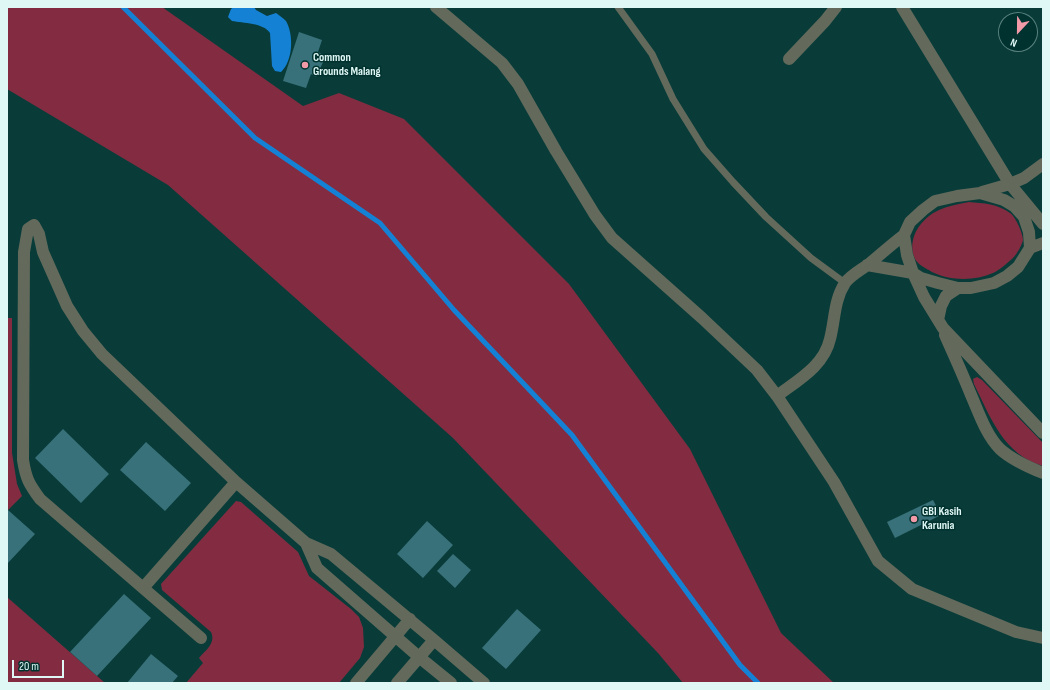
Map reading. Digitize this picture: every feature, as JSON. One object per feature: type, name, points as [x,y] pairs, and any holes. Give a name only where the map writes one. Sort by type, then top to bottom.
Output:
[{"type":"street","points":[[436,7],[502,63],[518,84],[591,209],[612,238],[702,318],[756,370],[777,396],[834,482],[878,561],[912,589],[1016,632],[1043,638]]},
{"type":"street","points":[[789,59],[825,21],[836,7]]},
{"type":"street","points":[[902,7],[1010,184],[1043,224]]},
{"type":"street","points":[[777,396],[814,368],[823,357],[830,340],[833,317],[838,298],[845,283],[855,273],[904,235],[910,222],[923,210],[935,201],[980,193],[1010,184],[1024,178],[1043,164]]},
{"type":"street","points":[[1024,178],[1024,217],[1030,248]]},
{"type":"street","points":[[980,193],[1004,200],[1014,206],[1024,217]]},
{"type":"street","points":[[202,638],[40,499],[31,486],[26,474],[23,460],[24,252],[28,229],[34,225],[39,234],[43,252],[67,306],[83,331],[102,354],[236,482],[306,543],[331,554],[410,619],[484,683]]},
{"type":"street","points":[[904,235],[907,255],[913,273],[924,297],[940,324],[990,436],[999,448],[1008,455],[1026,467],[1043,474]]},
{"type":"street","points":[[867,265],[913,273],[921,278],[938,284],[958,288],[971,288],[994,283],[1007,276],[1018,267],[1030,248],[1043,243]]},
{"type":"street","points":[[958,288],[946,296],[941,306],[940,324],[1043,433]]},
{"type":"street","points":[[142,588],[236,482]]},
{"type":"street","points":[[306,543],[317,568],[451,683]]},
{"type":"street","points":[[356,683],[410,619]]},
{"type":"street","points":[[397,683],[434,640]]},
{"type":"lane","points":[[618,7],[652,54],[673,99],[704,149],[766,217],[811,258],[845,283]]},
{"type":"shaded area","points":[[7,7],[162,7],[303,106],[339,93],[404,119],[569,284],[690,449],[781,633],[834,683],[683,683],[658,653],[453,438],[168,185],[7,89]]},
{"type":"shaded area","points":[[969,202],[995,206],[1012,215],[1023,237],[1018,252],[1015,256],[996,272],[971,279],[939,275],[920,265],[915,259],[912,244],[921,224],[926,218],[939,210]]},
{"type":"shaded area","points":[[7,318],[12,318],[12,453],[17,484],[22,496],[7,511]]},
{"type":"shaded area","points":[[977,377],[982,380],[1043,443],[1043,466],[1029,460],[1008,444],[993,422],[974,384],[973,379]]},
{"type":"shaded area","points":[[236,501],[241,502],[298,552],[309,576],[359,617],[363,628],[364,647],[360,658],[339,683],[186,683],[203,663],[199,658],[210,646],[212,640],[211,632],[162,590],[161,584]]},
{"type":"shaded area","points":[[7,597],[105,683],[7,683]]},
{"type":"water","points":[[234,7],[254,7],[256,10],[267,16],[276,13],[286,21],[289,27],[291,48],[288,61],[281,72],[275,71],[272,66],[270,33],[258,25],[232,21],[228,17],[231,9]]},
{"type":"building","name":"Common Grounds Malang","points":[[299,32],[322,40],[318,52],[326,56],[316,77],[311,74],[306,88],[283,81]]},
{"type":"building","points":[[63,429],[109,474],[81,503],[35,458]]},
{"type":"building","points":[[146,442],[191,483],[165,511],[120,470]]},
{"type":"building","name":"GBI Kasih Karunia","points":[[933,500],[941,515],[895,538],[887,522]]},
{"type":"building","points":[[8,510],[35,534],[7,564],[7,511]]},
{"type":"building","points":[[427,521],[453,545],[423,578],[397,554]]},
{"type":"building","points":[[453,554],[471,570],[455,588],[437,571]]},
{"type":"building","points":[[124,594],[151,618],[97,676],[70,652]]},
{"type":"building","points":[[517,609],[541,630],[506,669],[482,648]]},
{"type":"building","points":[[151,654],[178,676],[172,683],[127,683]]},
{"type":"waterway","points":[[123,7],[255,138],[380,223],[454,310],[572,435],[740,665],[758,683]]},
{"type":"place","name":"Common Grounds Malang","points":[[305,65]]},
{"type":"place","name":"GBI Kasih Karunia","points":[[914,519]]}]
